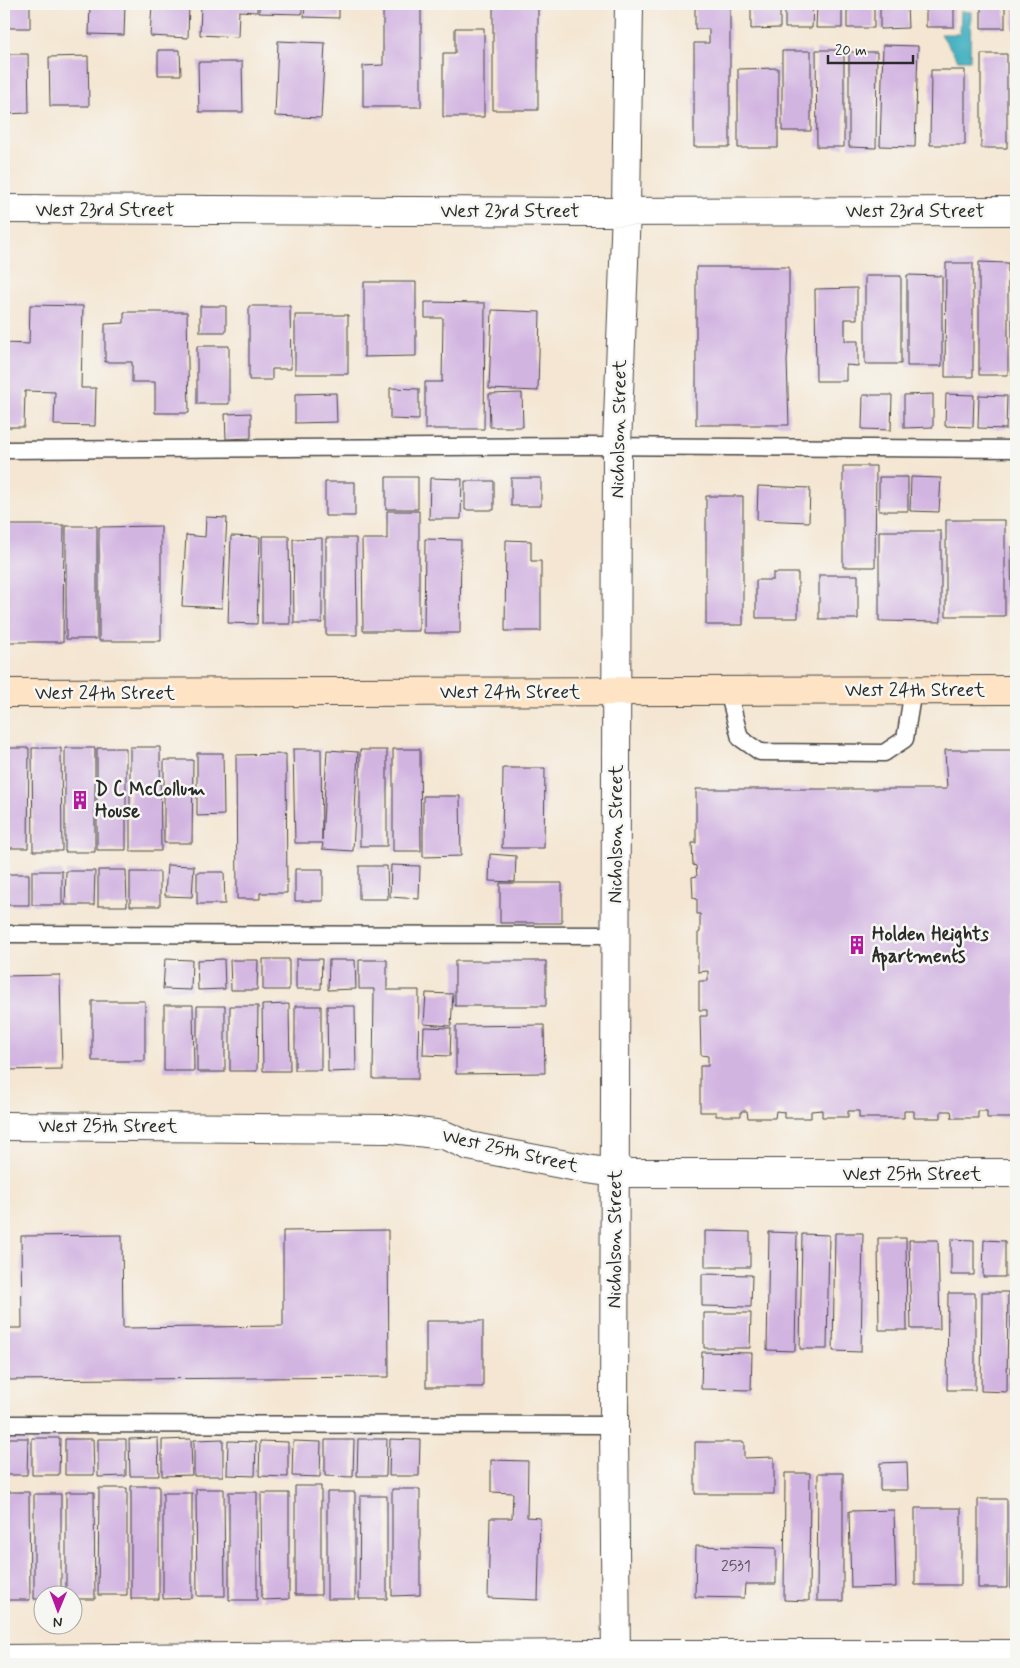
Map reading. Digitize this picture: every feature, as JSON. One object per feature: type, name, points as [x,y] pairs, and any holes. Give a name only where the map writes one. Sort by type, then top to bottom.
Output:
[{"type":"street","name":"Nicholson Street","points":[[616,1659],[614,1425],[616,446],[626,210],[629,4]]},
{"type":"street","name":"West 23rd Street","points":[[4,209],[580,212],[626,210],[1016,211]]},
{"type":"street","name":"West 24th Street","points":[[4,693],[1016,690]]},
{"type":"street","name":"West 25th Street","points":[[4,1126],[392,1129],[444,1135],[469,1146],[615,1173],[1016,1174]]},
{"type":"street","points":[[4,1659],[616,1659],[1016,1654]]},
{"type":"lane","points":[[4,450],[616,446],[1016,448]]},
{"type":"lane","points":[[728,691],[740,738],[760,752],[884,753],[905,739],[913,690]]},
{"type":"lane","points":[[4,934],[616,935]]},
{"type":"lane","points":[[4,1424],[614,1425]]},
{"type":"water","points":[[961,11],[971,12],[970,60],[958,60],[941,34],[960,34]]},
{"type":"building","points":[[4,4],[30,4],[30,28],[4,28]]},
{"type":"building","points":[[90,4],[125,4],[124,35],[89,34]]},
{"type":"building","points":[[152,4],[189,4],[188,38],[150,36]]},
{"type":"building","points":[[201,4],[257,4],[257,12],[239,11],[238,37],[200,35]]},
{"type":"building","points":[[259,4],[302,4],[302,14],[259,13]]},
{"type":"building","points":[[305,4],[339,4],[339,18],[304,17]]},
{"type":"building","points":[[383,4],[421,4],[421,107],[363,107],[363,66],[383,65]]},
{"type":"building","points":[[493,4],[538,4],[538,110],[493,110]]},
{"type":"building","points":[[695,4],[730,4],[730,147],[694,147],[694,43],[709,43],[709,29],[695,29]]},
{"type":"building","points":[[751,4],[780,4],[780,28],[751,29]]},
{"type":"building","points":[[785,4],[813,4],[812,28],[785,28]]},
{"type":"building","points":[[817,4],[842,4],[842,28],[816,28]]},
{"type":"building","points":[[847,4],[874,4],[874,28],[847,28]]},
{"type":"building","points":[[880,4],[907,4],[908,28],[880,29]]},
{"type":"building","points":[[926,4],[954,4],[954,27],[926,27]]},
{"type":"building","points":[[981,4],[1005,4],[1005,28],[981,28]]},
{"type":"building","points":[[1014,4],[1016,4],[1016,30],[1013,30]]},
{"type":"building","points":[[455,28],[484,28],[484,117],[443,117],[443,53],[455,53]]},
{"type":"building","points":[[278,41],[325,43],[321,118],[275,116]]},
{"type":"building","points":[[883,45],[918,46],[915,147],[880,146]]},
{"type":"building","points":[[158,50],[180,50],[181,75],[158,75]]},
{"type":"building","points":[[816,50],[844,50],[844,147],[817,147]]},
{"type":"building","points":[[782,51],[811,51],[811,131],[782,131]]},
{"type":"building","points":[[849,52],[877,52],[876,148],[849,147]]},
{"type":"building","points":[[4,54],[28,54],[29,113],[4,114]]},
{"type":"building","points":[[981,54],[1007,54],[1007,148],[981,148]]},
{"type":"building","points":[[88,56],[89,106],[50,106],[49,57]]},
{"type":"building","points":[[198,62],[242,62],[243,112],[199,112]]},
{"type":"building","points":[[778,68],[778,148],[738,148],[738,69]]},
{"type":"building","points":[[931,70],[965,70],[965,145],[930,145]]},
{"type":"building","points":[[979,262],[1008,263],[1008,375],[979,375]]},
{"type":"building","points":[[946,263],[973,263],[973,377],[945,377]]},
{"type":"building","points":[[1012,263],[1016,263],[1016,376],[1012,376]]},
{"type":"building","points":[[696,267],[789,267],[787,360],[789,425],[696,425]]},
{"type":"building","points":[[907,275],[942,276],[942,366],[907,366]]},
{"type":"building","points":[[865,276],[901,276],[901,364],[865,364]]},
{"type":"building","points":[[364,282],[416,282],[416,356],[364,357]]},
{"type":"building","points":[[857,288],[857,319],[845,319],[845,341],[858,341],[858,366],[846,365],[846,381],[816,381],[815,289]]},
{"type":"building","points":[[425,302],[485,303],[484,429],[425,429],[425,382],[442,382],[443,318],[425,318]]},
{"type":"building","points":[[30,305],[83,306],[81,388],[96,388],[95,426],[54,425],[55,392],[25,391],[24,427],[4,427],[4,343],[29,344]]},
{"type":"building","points":[[200,306],[226,306],[226,332],[200,332]]},
{"type":"building","points":[[249,306],[290,306],[291,369],[272,369],[272,380],[249,380]]},
{"type":"building","points":[[492,310],[540,312],[538,391],[489,389]]},
{"type":"building","points":[[124,312],[187,312],[189,413],[155,413],[155,382],[132,382],[132,362],[105,362],[105,324],[124,323]]},
{"type":"building","points":[[295,315],[348,315],[348,374],[295,374]]},
{"type":"building","points":[[197,346],[229,346],[229,404],[197,404]]},
{"type":"building","points":[[390,388],[419,389],[419,420],[390,419]]},
{"type":"building","points":[[336,393],[337,422],[295,423],[295,394]]},
{"type":"building","points":[[522,393],[523,427],[490,427],[489,394]]},
{"type":"building","points":[[933,394],[933,427],[904,428],[904,395]]},
{"type":"building","points":[[946,394],[974,395],[973,427],[945,426]]},
{"type":"building","points":[[863,395],[892,395],[891,430],[862,429]]},
{"type":"building","points":[[979,395],[1007,396],[1006,429],[978,428]]},
{"type":"building","points":[[1010,395],[1016,395],[1016,428],[1011,428]]},
{"type":"building","points":[[251,413],[251,438],[226,439],[225,414]]},
{"type":"building","points":[[843,466],[876,466],[875,567],[843,567]]},
{"type":"building","points":[[386,477],[418,477],[418,509],[386,509]]},
{"type":"building","points":[[879,477],[908,477],[908,511],[879,511]]},
{"type":"building","points":[[911,477],[941,478],[939,512],[910,511]]},
{"type":"building","points":[[430,478],[462,479],[461,519],[429,519]]},
{"type":"building","points":[[511,478],[541,478],[541,506],[511,506]]},
{"type":"building","points":[[465,481],[494,481],[494,510],[465,510]]},
{"type":"building","points":[[325,482],[355,482],[355,516],[325,516]]},
{"type":"building","points":[[758,486],[810,488],[809,522],[757,520]]},
{"type":"building","points":[[706,496],[743,496],[743,625],[706,625]]},
{"type":"building","points":[[387,511],[419,511],[419,631],[363,631],[362,539],[387,539]]},
{"type":"building","points":[[206,517],[227,518],[222,608],[182,606],[186,535],[205,537]]},
{"type":"building","points":[[946,520],[1005,520],[1005,616],[946,616]]},
{"type":"building","points":[[4,525],[64,525],[63,642],[4,642]]},
{"type":"building","points":[[66,526],[97,526],[97,639],[66,639]]},
{"type":"building","points":[[161,526],[161,641],[99,641],[99,527]]},
{"type":"building","points":[[879,531],[941,531],[941,622],[879,621]]},
{"type":"building","points":[[231,536],[260,537],[257,624],[228,623]]},
{"type":"building","points":[[262,536],[289,536],[290,624],[262,624]]},
{"type":"building","points":[[322,538],[322,623],[294,623],[293,539]]},
{"type":"building","points":[[326,538],[356,538],[357,635],[326,635]]},
{"type":"building","points":[[425,539],[461,540],[460,633],[424,633]]},
{"type":"building","points":[[506,540],[531,541],[531,561],[541,561],[541,631],[505,631]]},
{"type":"building","points":[[1011,547],[1016,547],[1016,620],[1012,620]]},
{"type":"building","points":[[773,573],[798,573],[798,618],[756,618],[756,580],[773,580]]},
{"type":"building","points":[[819,575],[858,575],[858,619],[819,619]]},
{"type":"building","points":[[130,747],[160,747],[161,851],[130,851]]},
{"type":"building","points":[[4,748],[29,748],[28,848],[4,848]]},
{"type":"building","points":[[32,748],[61,748],[62,851],[33,851]]},
{"type":"building","name":"D C McCollum House","points":[[65,748],[95,748],[95,852],[65,852]]},
{"type":"building","points":[[97,748],[126,748],[126,850],[97,850]]},
{"type":"building","points":[[293,749],[321,749],[322,840],[327,750],[358,752],[353,851],[322,849],[323,843],[295,843]]},
{"type":"building","points":[[393,749],[420,749],[421,851],[393,851]]},
{"type":"building","points":[[360,750],[387,750],[387,846],[360,846]]},
{"type":"building","name":"Holden Heights Apartments","points":[[945,750],[1016,750],[1016,1118],[987,1118],[987,1111],[978,1111],[978,1118],[952,1118],[951,1111],[941,1111],[941,1118],[914,1118],[914,1111],[904,1111],[904,1118],[859,1118],[859,1111],[848,1111],[848,1117],[822,1117],[822,1110],[811,1111],[811,1118],[784,1118],[784,1112],[776,1111],[775,1118],[748,1118],[747,1111],[741,1111],[741,1116],[716,1116],[716,1112],[700,1112],[700,1066],[708,1066],[708,1056],[701,1055],[700,1016],[707,1016],[707,1010],[699,1010],[699,981],[708,981],[708,971],[698,972],[700,914],[697,914],[697,899],[693,898],[692,877],[697,876],[696,866],[693,865],[692,843],[696,843],[696,789],[947,789]]},
{"type":"building","points":[[197,753],[223,753],[224,815],[197,816]]},
{"type":"building","points":[[286,754],[287,893],[260,893],[260,899],[237,899],[236,755]]},
{"type":"building","points":[[164,760],[193,760],[192,843],[164,843]]},
{"type":"building","points":[[503,768],[545,768],[544,848],[502,848]]},
{"type":"building","points":[[423,796],[460,796],[461,856],[423,857]]},
{"type":"building","points":[[490,854],[516,856],[515,882],[489,881]]},
{"type":"building","points":[[167,865],[194,866],[192,897],[165,896]]},
{"type":"building","points":[[391,865],[420,866],[419,899],[390,897]]},
{"type":"building","points":[[359,866],[387,866],[388,899],[359,899]]},
{"type":"building","points":[[295,869],[323,869],[323,901],[295,901]]},
{"type":"building","points":[[98,870],[126,870],[127,906],[98,906]]},
{"type":"building","points":[[32,871],[62,871],[62,905],[32,905]]},
{"type":"building","points":[[66,871],[95,871],[94,905],[65,905]]},
{"type":"building","points":[[130,872],[160,872],[160,906],[130,906]]},
{"type":"building","points":[[197,872],[224,872],[225,904],[197,904]]},
{"type":"building","points":[[4,874],[29,874],[29,905],[4,905]]},
{"type":"building","points":[[500,883],[562,883],[562,923],[500,923]]},
{"type":"building","points":[[165,959],[192,960],[191,990],[163,989]]},
{"type":"building","points":[[224,959],[225,989],[198,990],[197,960]]},
{"type":"building","points":[[263,959],[289,959],[289,990],[263,990]]},
{"type":"building","points":[[296,959],[322,959],[321,989],[296,989]]},
{"type":"building","points":[[230,960],[258,960],[257,990],[231,990]]},
{"type":"building","points":[[329,960],[355,960],[356,989],[328,990]]},
{"type":"building","points":[[359,960],[387,960],[387,990],[419,990],[418,1079],[373,1079],[374,989],[359,989]]},
{"type":"building","points":[[455,961],[546,961],[546,1006],[455,1006]]},
{"type":"building","points":[[60,975],[62,1069],[4,1070],[4,976]]},
{"type":"building","points":[[426,993],[453,994],[451,1026],[424,1024]]},
{"type":"building","points":[[92,1001],[145,1001],[145,1061],[92,1061]]},
{"type":"building","points":[[289,1004],[290,1071],[263,1071],[262,1005]]},
{"type":"building","points":[[164,1005],[193,1005],[194,1071],[164,1071]]},
{"type":"building","points":[[197,1006],[225,1006],[225,1072],[197,1072]]},
{"type":"building","points":[[230,1006],[258,1006],[257,1071],[230,1071]]},
{"type":"building","points":[[295,1006],[321,1006],[321,1070],[295,1070]]},
{"type":"building","points":[[327,1006],[355,1006],[356,1071],[328,1072]]},
{"type":"building","points":[[544,1025],[545,1073],[456,1074],[456,1026]]},
{"type":"building","points":[[424,1027],[451,1028],[450,1056],[423,1055]]},
{"type":"building","points":[[388,1230],[389,1377],[4,1380],[4,1328],[22,1328],[21,1236],[122,1235],[123,1328],[283,1326],[283,1231]]},
{"type":"building","points":[[705,1231],[750,1232],[750,1267],[705,1267]]},
{"type":"building","points":[[769,1232],[797,1233],[795,1351],[767,1350]]},
{"type":"building","points":[[835,1233],[863,1233],[861,1352],[833,1351]]},
{"type":"building","points":[[802,1234],[829,1235],[827,1349],[800,1349]]},
{"type":"building","points":[[878,1238],[906,1238],[907,1330],[879,1330]]},
{"type":"building","points":[[951,1239],[974,1240],[974,1275],[951,1275]]},
{"type":"building","points":[[909,1240],[938,1240],[940,1329],[911,1329]]},
{"type":"building","points":[[984,1240],[1005,1241],[1005,1277],[983,1277]]},
{"type":"building","points":[[1014,1242],[1016,1242],[1016,1276],[1014,1276]]},
{"type":"building","points":[[702,1274],[752,1275],[751,1307],[702,1306]]},
{"type":"building","points":[[982,1292],[1008,1292],[1007,1392],[981,1391]]},
{"type":"building","points":[[948,1293],[975,1293],[975,1390],[947,1390]]},
{"type":"building","points":[[1011,1294],[1016,1294],[1016,1391],[1011,1391]]},
{"type":"building","points":[[704,1313],[751,1313],[750,1348],[704,1348]]},
{"type":"building","points":[[426,1321],[483,1321],[483,1387],[426,1387]]},
{"type":"building","points":[[702,1352],[752,1353],[751,1390],[701,1389]]},
{"type":"building","points":[[4,1438],[28,1438],[27,1475],[4,1475]]},
{"type":"building","points":[[32,1438],[60,1438],[59,1475],[32,1475]]},
{"type":"building","points":[[158,1438],[159,1476],[130,1476],[129,1439]]},
{"type":"building","points":[[65,1439],[93,1439],[94,1475],[65,1475]]},
{"type":"building","points":[[98,1439],[126,1439],[126,1476],[98,1477]]},
{"type":"building","points":[[191,1439],[192,1475],[162,1476],[162,1440]]},
{"type":"building","points":[[223,1439],[223,1476],[194,1476],[194,1440]]},
{"type":"building","points":[[358,1439],[387,1439],[386,1476],[357,1476]]},
{"type":"building","points":[[390,1439],[420,1440],[419,1476],[389,1476]]},
{"type":"building","points":[[325,1440],[354,1440],[353,1477],[325,1476]]},
{"type":"building","points":[[228,1441],[256,1442],[255,1476],[227,1475]]},
{"type":"building","points":[[260,1441],[288,1442],[288,1477],[259,1476]]},
{"type":"building","points":[[293,1441],[321,1442],[320,1477],[292,1476]]},
{"type":"building","points":[[695,1442],[744,1442],[744,1458],[774,1457],[774,1494],[695,1494]]},
{"type":"building","points":[[491,1460],[528,1461],[527,1517],[540,1518],[538,1600],[488,1598],[490,1518],[512,1518],[513,1493],[491,1492]]},
{"type":"building","points":[[907,1462],[908,1490],[880,1490],[880,1463]]},
{"type":"building","points":[[785,1473],[810,1473],[809,1601],[784,1600]]},
{"type":"building","points":[[818,1473],[843,1473],[843,1601],[817,1601]]},
{"type":"building","points":[[131,1486],[159,1486],[159,1599],[131,1599]]},
{"type":"building","points":[[295,1486],[321,1486],[321,1595],[295,1595]]},
{"type":"building","points":[[99,1488],[127,1488],[127,1595],[98,1595]]},
{"type":"building","points":[[196,1489],[224,1489],[225,1596],[197,1596]]},
{"type":"building","points":[[392,1489],[420,1489],[420,1595],[392,1596]]},
{"type":"building","points":[[4,1492],[29,1492],[30,1600],[4,1600]]},
{"type":"building","points":[[66,1492],[94,1492],[95,1599],[82,1599],[82,1586],[66,1586]]},
{"type":"building","points":[[229,1492],[257,1492],[257,1600],[229,1600]]},
{"type":"building","points":[[327,1492],[355,1492],[355,1599],[327,1599]]},
{"type":"building","points":[[163,1493],[192,1493],[192,1598],[163,1599]]},
{"type":"building","points":[[261,1493],[289,1493],[289,1599],[262,1600]]},
{"type":"building","points":[[34,1494],[61,1494],[61,1586],[34,1586]]},
{"type":"building","points":[[360,1496],[387,1496],[387,1599],[359,1599]]},
{"type":"building","points":[[978,1499],[1007,1499],[1007,1588],[978,1588]]},
{"type":"building","points":[[1011,1500],[1016,1500],[1016,1589],[1011,1588]]},
{"type":"building","points":[[915,1508],[961,1508],[961,1585],[915,1585]]},
{"type":"building","points":[[894,1510],[896,1587],[851,1588],[849,1511]]},
{"type":"building","points":[[696,1546],[776,1548],[776,1584],[745,1584],[744,1598],[695,1597]]},
{"type":"place","name":"D C McCollum House","points":[[80,800]]},
{"type":"place","name":"Holden Heights Apartments","points":[[857,945]]}]
